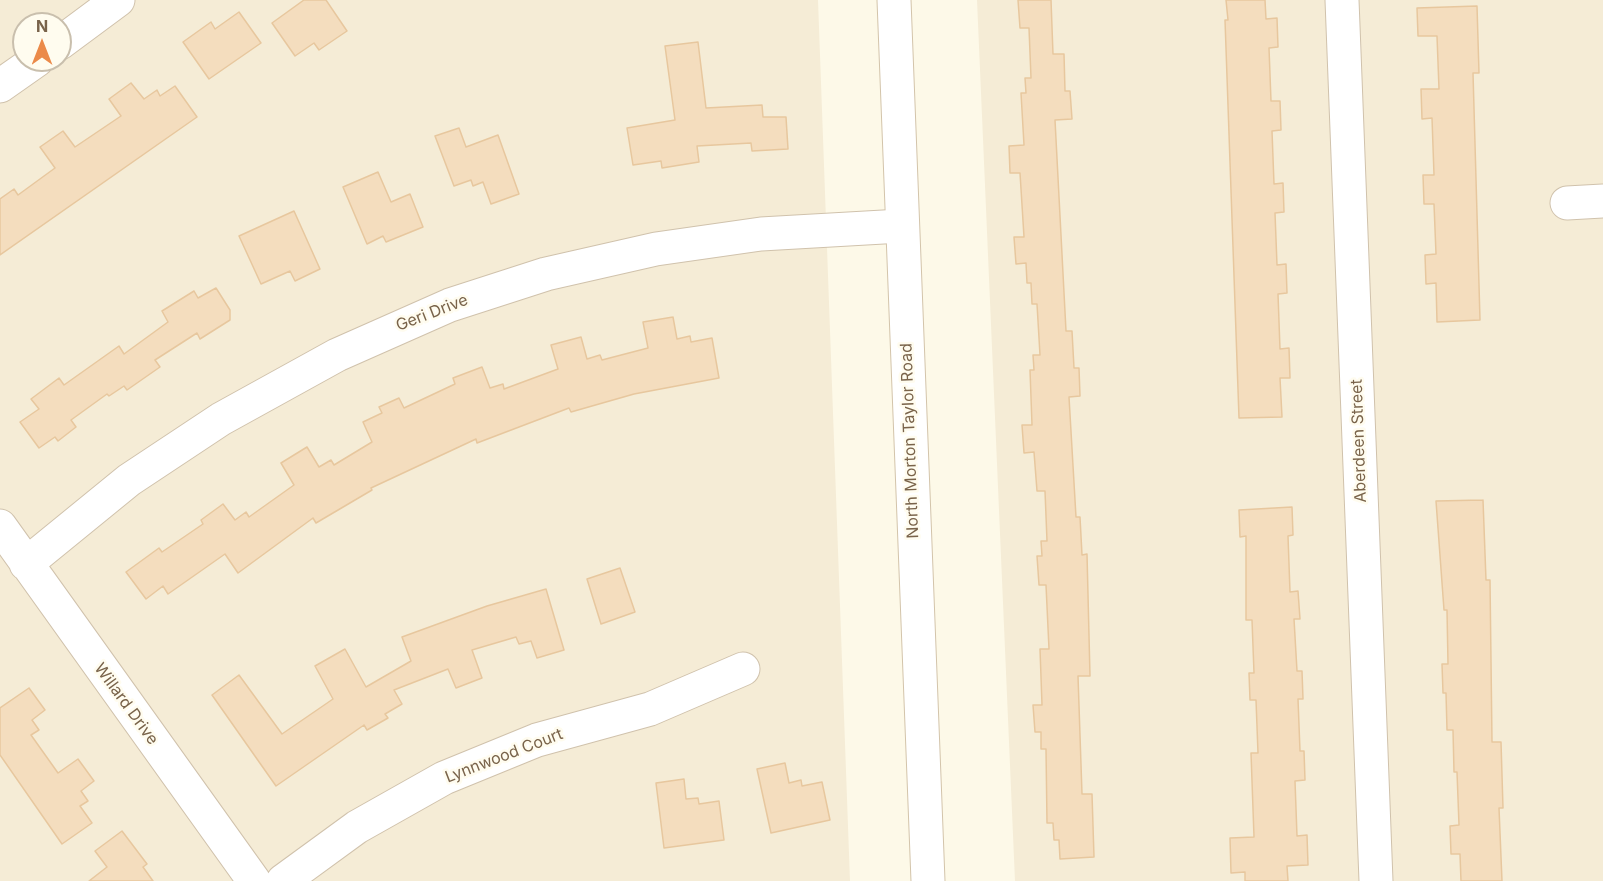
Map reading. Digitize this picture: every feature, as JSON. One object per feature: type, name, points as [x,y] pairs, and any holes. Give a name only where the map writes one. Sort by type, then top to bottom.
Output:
[{"type":"street","points":[[72,34],[118,0]]},
{"type":"street","name":"North Morton Taylor Road","points":[[894,0],[928,881]]},
{"type":"street","name":"Aberdeen Street","points":[[1342,0],[1376,881]]},
{"type":"street","points":[[0,86],[20,72]]},
{"type":"street","points":[[1567,202],[1603,201]]},
{"type":"street","name":"Geri Drive","points":[[26,564],[129,480],[221,419],[336,355],[450,305],[546,273],[656,249],[761,234],[901,226]]},
{"type":"street","name":"Willard Drive","points":[[0,526],[254,881]]},
{"type":"street","name":"Lynnwood Court","points":[[283,881],[357,827],[444,778],[537,740],[650,709],[743,669]]},
{"type":"shaded area","points":[[0,0],[818,0],[850,881],[0,881]]},
{"type":"shaded area","points":[[977,0],[1603,0],[1603,881],[1015,881]]},
{"type":"building","points":[[304,0],[326,0],[347,31],[319,50],[314,43],[295,56],[272,23]]},
{"type":"building","points":[[1018,0],[1051,0],[1053,54],[1064,54],[1065,91],[1070,91],[1072,119],[1055,120],[1066,331],[1072,331],[1074,368],[1079,368],[1080,396],[1069,397],[1076,517],[1080,517],[1082,555],[1087,554],[1090,676],[1078,676],[1082,794],[1092,794],[1094,857],[1060,859],[1059,840],[1054,840],[1053,823],[1047,823],[1046,749],[1041,749],[1041,732],[1035,732],[1033,705],[1042,705],[1040,649],[1049,649],[1046,585],[1039,585],[1037,556],[1042,556],[1041,541],[1047,541],[1045,491],[1037,491],[1034,452],[1024,453],[1022,425],[1032,425],[1030,370],[1034,370],[1033,355],[1040,355],[1037,304],[1032,304],[1031,283],[1027,283],[1026,263],[1016,264],[1014,237],[1024,237],[1020,173],[1010,173],[1009,146],[1024,145],[1021,93],[1026,93],[1025,78],[1031,78],[1029,28],[1020,28]]},
{"type":"building","points":[[1226,0],[1265,0],[1266,19],[1277,18],[1278,47],[1269,48],[1271,101],[1280,101],[1281,130],[1272,131],[1274,184],[1283,183],[1284,212],[1275,213],[1277,265],[1286,264],[1287,293],[1278,294],[1280,349],[1289,348],[1290,378],[1280,378],[1282,417],[1239,418]]},
{"type":"building","points":[[1477,6],[1479,73],[1473,73],[1480,320],[1437,322],[1436,283],[1426,284],[1425,255],[1436,254],[1434,204],[1424,204],[1423,175],[1434,175],[1432,118],[1422,119],[1421,89],[1439,89],[1437,36],[1418,36],[1417,8]]},
{"type":"building","points":[[239,12],[261,43],[209,79],[183,42],[211,22],[215,29]]},
{"type":"building","points":[[698,42],[706,108],[762,105],[763,117],[786,117],[788,149],[752,151],[751,143],[697,146],[699,162],[662,168],[661,161],[633,165],[627,128],[675,120],[665,46]]},
{"type":"building","points":[[131,83],[144,99],[157,90],[160,96],[175,86],[197,117],[0,255],[0,199],[14,189],[18,195],[55,168],[40,147],[63,131],[75,147],[121,116],[109,99]]},
{"type":"building","points":[[459,128],[466,147],[498,135],[519,194],[491,204],[483,182],[473,186],[471,180],[454,186],[435,136]]},
{"type":"building","points":[[378,172],[391,202],[410,194],[423,227],[386,242],[383,236],[367,244],[343,187]]},
{"type":"building","points":[[294,211],[320,269],[295,281],[290,271],[261,284],[239,236]]},
{"type":"building","points":[[216,288],[230,310],[230,320],[200,339],[197,333],[155,360],[160,367],[127,390],[124,386],[109,396],[107,394],[71,420],[76,427],[58,441],[55,437],[39,448],[20,422],[39,409],[31,399],[59,378],[64,385],[119,346],[124,354],[168,322],[162,311],[194,291],[198,298]]},
{"type":"building","points":[[673,317],[677,339],[690,336],[691,342],[712,338],[719,378],[634,394],[571,412],[569,408],[477,443],[476,439],[371,488],[372,490],[316,523],[313,518],[238,573],[225,554],[168,594],[163,586],[146,599],[126,572],[159,548],[162,552],[203,524],[201,520],[223,504],[235,520],[246,512],[249,517],[294,485],[281,463],[307,447],[319,467],[331,460],[334,465],[372,442],[363,422],[382,413],[379,407],[399,398],[404,408],[455,384],[453,378],[482,367],[490,388],[503,384],[504,389],[558,369],[551,345],[581,337],[587,359],[600,355],[602,360],[648,348],[643,322]]},
{"type":"building","points":[[1483,500],[1486,580],[1490,580],[1492,742],[1501,742],[1503,808],[1499,808],[1502,881],[1461,881],[1460,854],[1451,854],[1450,826],[1459,825],[1457,772],[1454,772],[1453,730],[1447,730],[1446,693],[1443,693],[1442,664],[1448,664],[1447,610],[1444,610],[1436,501]]},
{"type":"building","points":[[1292,507],[1293,535],[1288,536],[1290,592],[1298,591],[1300,619],[1294,619],[1297,671],[1302,671],[1303,699],[1298,699],[1300,751],[1304,751],[1305,780],[1295,781],[1297,836],[1307,835],[1308,865],[1287,866],[1288,881],[1245,881],[1245,872],[1231,873],[1230,838],[1254,837],[1251,753],[1258,753],[1256,700],[1250,700],[1249,673],[1254,673],[1252,620],[1246,620],[1246,536],[1240,537],[1239,510]]},
{"type":"building","points":[[620,568],[635,612],[601,624],[587,579]]},
{"type":"building","points":[[546,589],[564,650],[537,658],[531,641],[519,644],[516,637],[472,650],[482,678],[456,688],[448,669],[394,690],[402,704],[385,714],[388,718],[367,730],[364,725],[276,786],[212,695],[239,675],[282,734],[333,699],[315,666],[345,649],[366,687],[411,661],[402,637],[487,606]]},
{"type":"building","points":[[29,688],[45,710],[32,720],[39,730],[31,735],[58,773],[78,759],[94,781],[81,791],[88,801],[80,806],[92,823],[62,844],[0,755],[0,708]]},
{"type":"building","points":[[785,763],[789,783],[801,780],[802,786],[822,782],[830,820],[771,833],[757,769]]},
{"type":"building","points":[[684,779],[686,799],[698,798],[699,804],[719,801],[724,840],[664,848],[656,783]]},
{"type":"building","points":[[122,831],[147,864],[143,867],[153,881],[89,881],[107,867],[95,851]]}]
